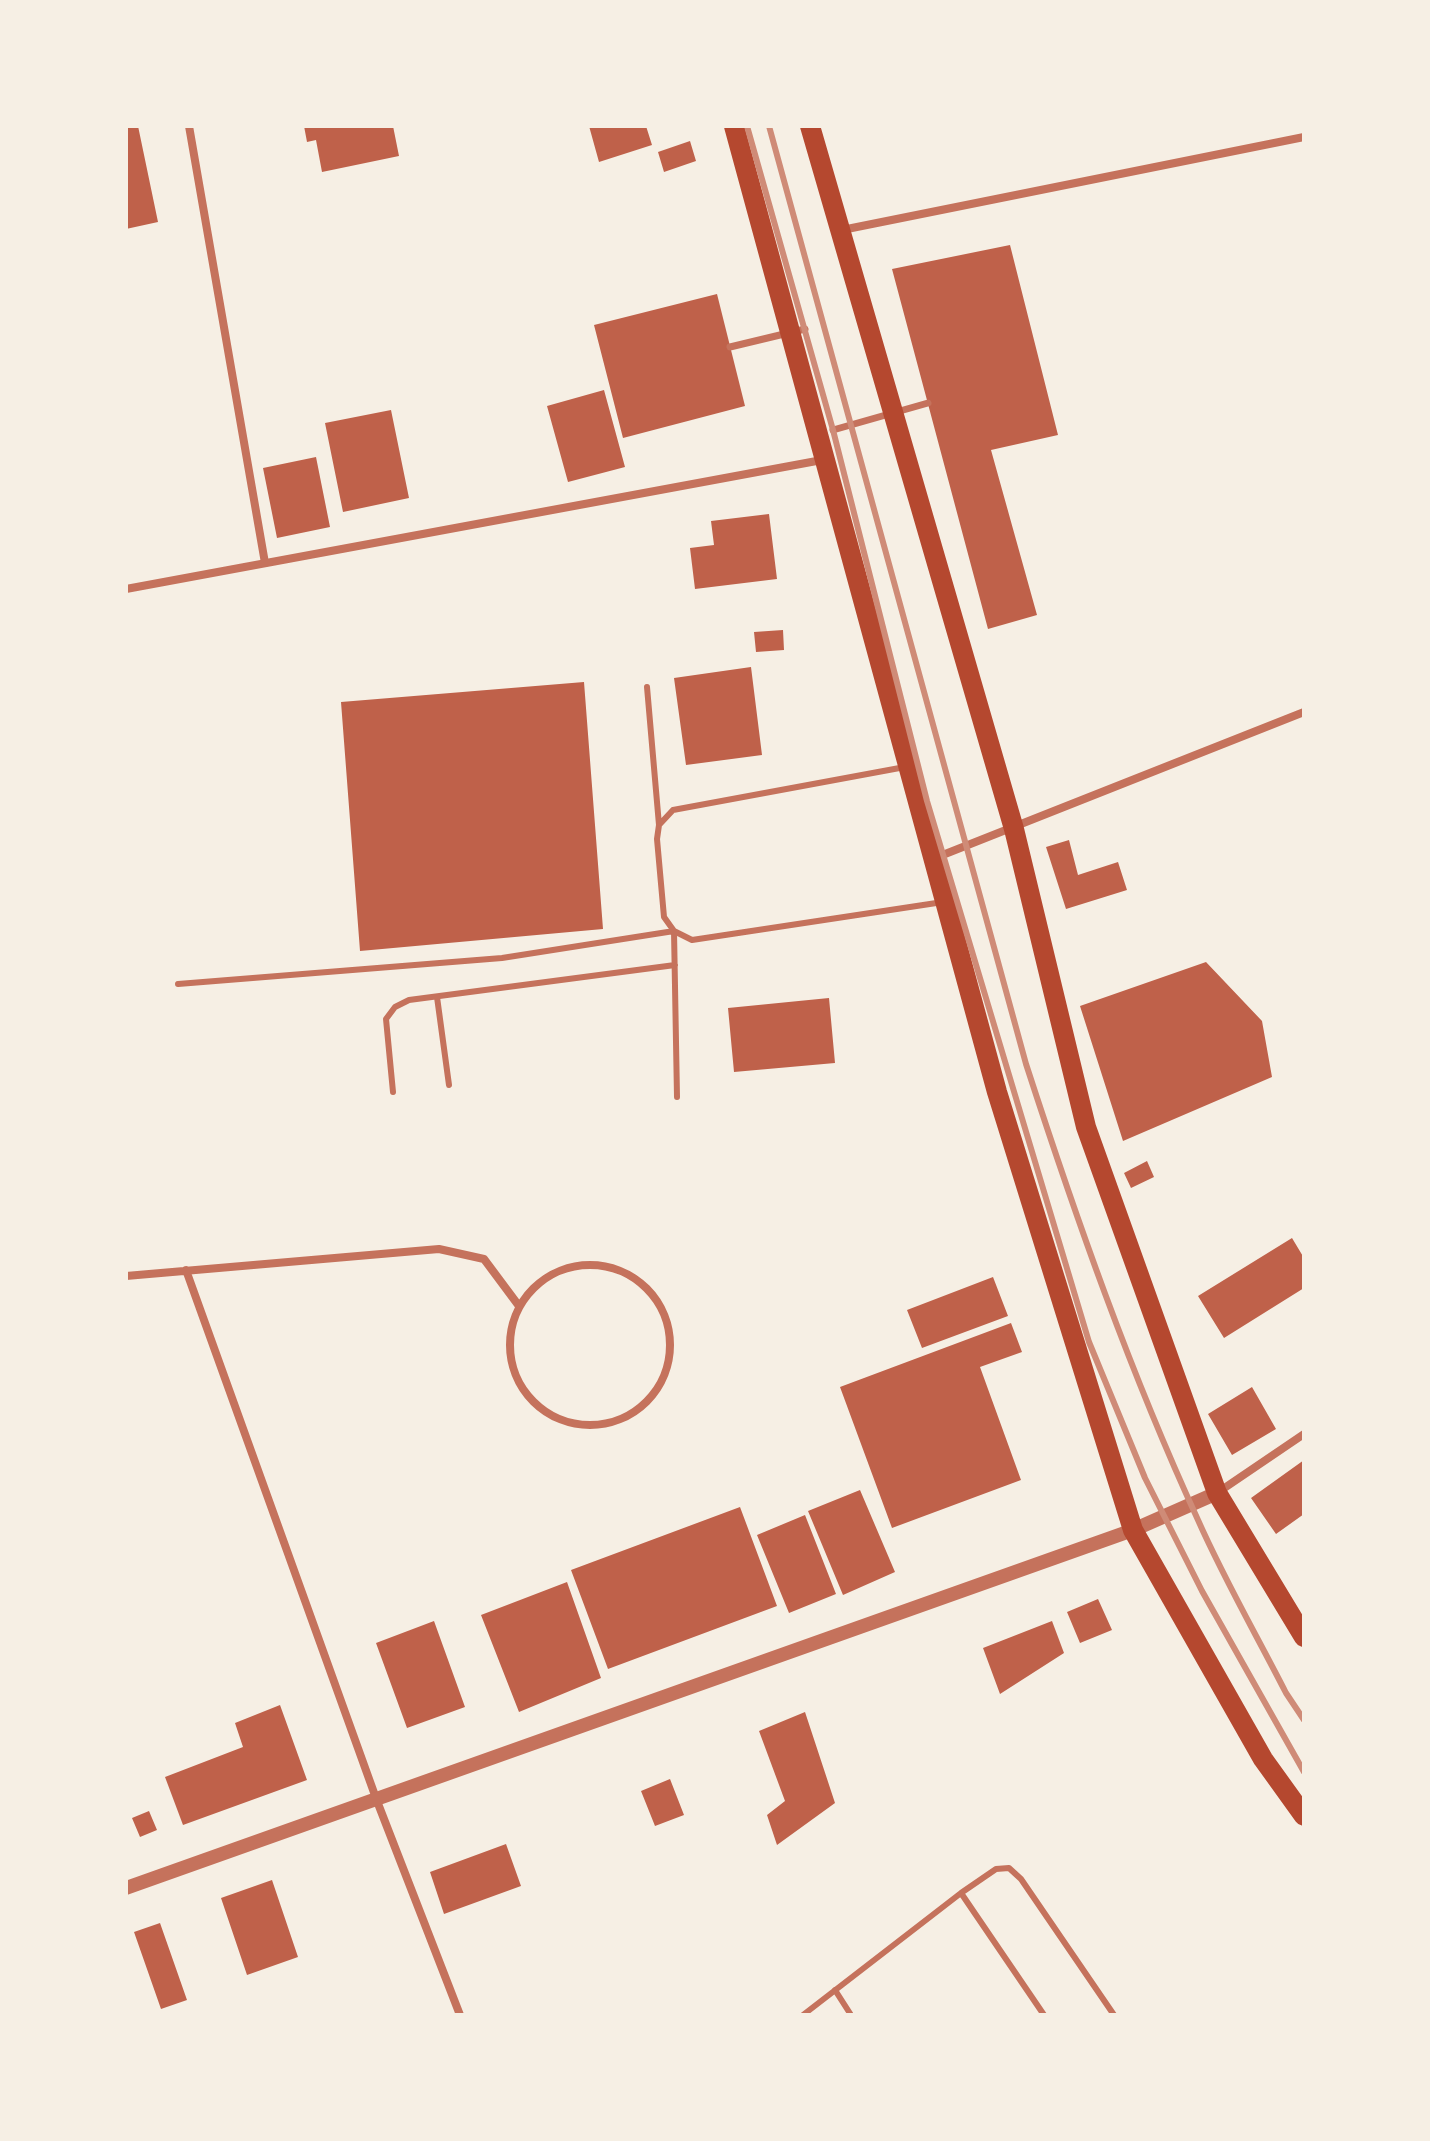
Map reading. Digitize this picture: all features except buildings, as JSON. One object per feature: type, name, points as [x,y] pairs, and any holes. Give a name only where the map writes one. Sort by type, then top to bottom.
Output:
[{"type":"main road","points":[[734,126],[822,460],[935,858],[997,1092],[1133,1530],[1263,1759],[1304,1816]]},
{"type":"main road","points":[[810,126],[1014,829],[1086,1127],[1217,1493],[1304,1637]]},
{"type":"street","points":[[189,126],[265,563]]},
{"type":"street","points":[[841,230],[1304,137]]},
{"type":"street","points":[[730,347],[805,329]]},
{"type":"street","points":[[833,430],[928,403]]},
{"type":"street","points":[[126,589],[822,460]]},
{"type":"street","points":[[935,858],[1304,712]]},
{"type":"street","points":[[126,1276],[439,1249],[484,1259],[519,1306]]},
{"type":"street","points":[[583,1264],[609,1267],[633,1277],[652,1294],[665,1317],[671,1342],[666,1368],[655,1392],[636,1411],[612,1423],[585,1426],[558,1420],[536,1406],[519,1384],[510,1359],[511,1332],[519,1306],[547,1279],[583,1264]]},
{"type":"street","points":[[186,1270],[377,1801],[460,2015]]},
{"type":"street","points":[[126,1888],[1133,1530],[1217,1493],[1304,1434]]},
{"type":"lane","points":[[647,687],[664,917],[674,931],[692,940],[946,901]]},
{"type":"lane","points":[[659,825],[673,810],[909,766]]},
{"type":"lane","points":[[674,931],[677,1097]]},
{"type":"lane","points":[[178,984],[502,958],[674,931]]},
{"type":"lane","points":[[393,1092],[386,1019],[395,1007],[409,1000],[675,965]]},
{"type":"lane","points":[[437,997],[449,1085]]},
{"type":"lane","points":[[803,2015],[961,1893],[996,1869],[1009,1868],[1021,1879],[1114,2015]]},
{"type":"lane","points":[[961,1893],[1044,2015]]},
{"type":"lane","points":[[835,1990],[851,2015]]},
{"type":"railway","points":[[747,126],[833,430],[927,801],[1089,1342],[1145,1478],[1202,1591],[1304,1772]]},
{"type":"railway","points":[[769,126],[1026,1064],[1045,1122],[1105,1294],[1173,1464],[1230,1586],[1286,1693],[1304,1720]]}]
